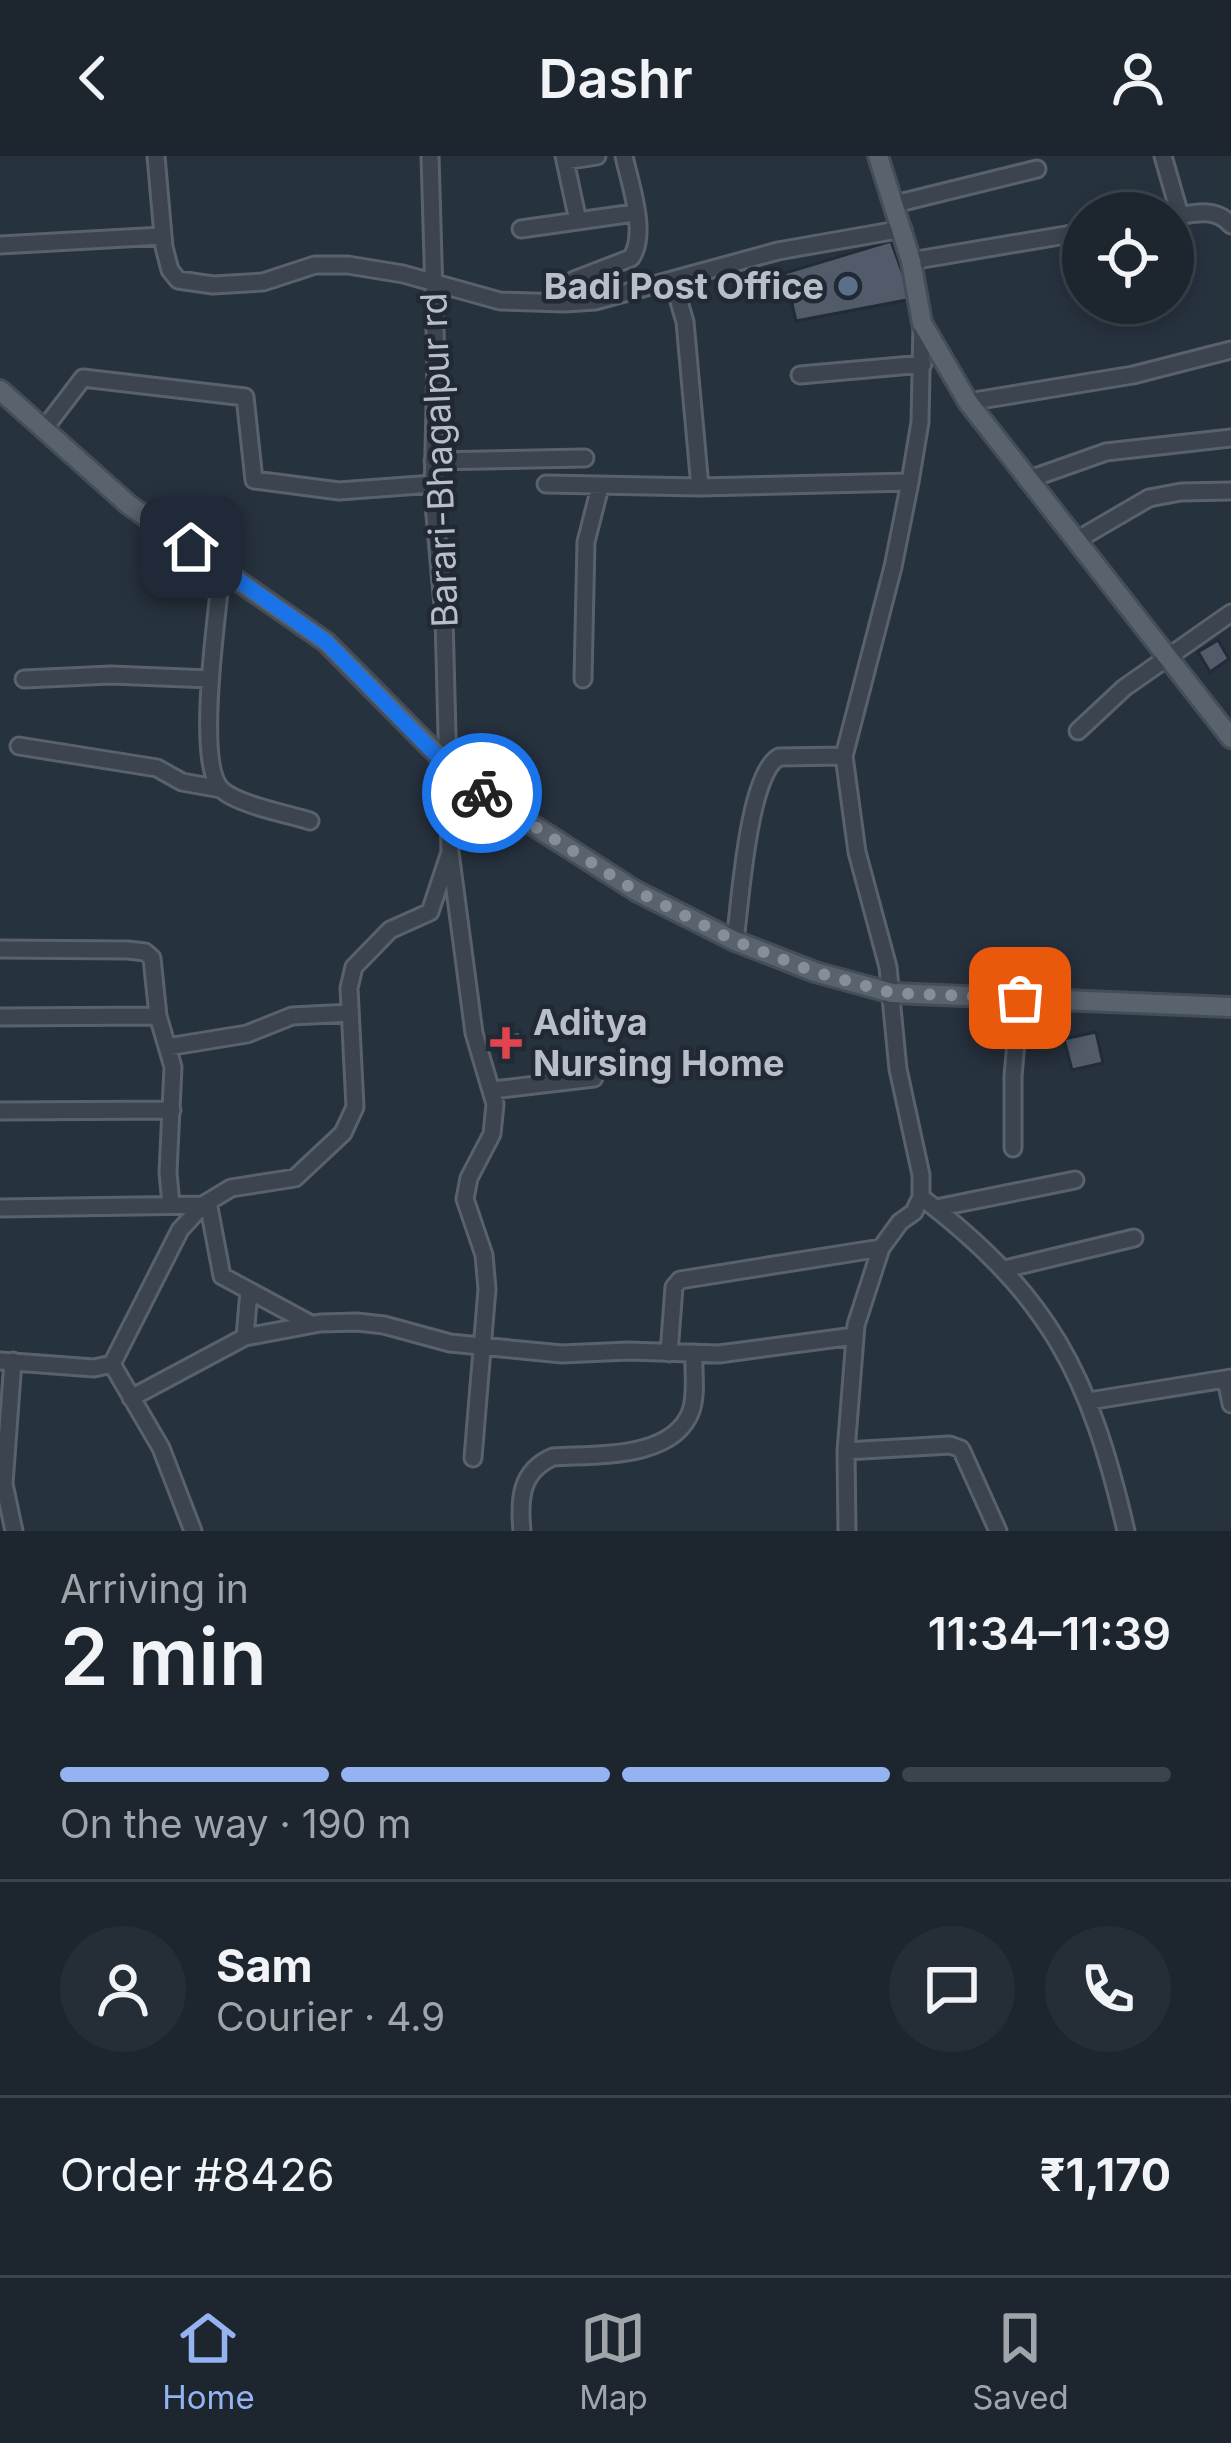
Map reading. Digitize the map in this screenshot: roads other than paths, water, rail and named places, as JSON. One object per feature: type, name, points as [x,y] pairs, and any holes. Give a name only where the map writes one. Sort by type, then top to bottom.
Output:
[{"type":"main road","points":[[880,157],[903,229],[922,323],[968,402],[1167,656],[1223,713],[1231,737]]},
{"type":"main road","points":[[0,390],[129,506],[326,642],[464,781],[636,891],[735,941],[815,972],[892,993],[1231,1007]]},
{"type":"street","points":[[156,156],[162,236],[170,270],[178,280],[190,283],[263,282],[325,263],[362,266],[500,301],[596,301],[778,251],[903,229]]},
{"type":"street","name":"Barari-Bhagalpur rd","points":[[430,156],[433,484],[444,616],[450,852],[474,1033],[493,1090]]},
{"type":"street","points":[[578,221],[564,159],[597,156]]},
{"type":"street","points":[[565,303],[574,280],[636,252],[624,156]]},
{"type":"street","points":[[1162,156],[1170,192]]},
{"type":"street","points":[[895,204],[1037,169]]},
{"type":"street","points":[[520,229],[634,213]]},
{"type":"street","points":[[1194,213],[1223,216],[1231,225]]},
{"type":"street","points":[[0,245],[162,236]]},
{"type":"street","points":[[911,261],[1062,236]]},
{"type":"street","points":[[673,281],[685,322],[700,487]]},
{"type":"street","points":[[847,1531],[855,1331],[881,1248],[914,1212],[921,1197],[921,1175],[898,1069],[884,946],[857,852],[844,756],[910,482],[920,422],[922,323]]},
{"type":"street","points":[[968,402],[1132,375],[1231,350]]},
{"type":"street","points":[[800,375],[922,364]]},
{"type":"street","points":[[44,429],[83,378],[245,397],[254,480],[340,491],[433,484]]},
{"type":"street","points":[[1027,480],[1106,452],[1231,438]]},
{"type":"street","points":[[434,461],[585,458]]},
{"type":"street","points":[[546,484],[700,487],[910,482]]},
{"type":"street","points":[[583,679],[586,542],[600,487]]},
{"type":"street","points":[[1077,540],[1149,498],[1231,491]]},
{"type":"street","points":[[220,789],[212,770],[210,679],[222,567]]},
{"type":"street","points":[[1078,731],[1167,656],[1231,613]]},
{"type":"street","points":[[24,679],[111,675],[210,679]]},
{"type":"street","points":[[19,746],[157,768],[182,782],[220,789],[310,821]]},
{"type":"street","points":[[735,941],[748,837],[764,771],[779,757],[844,756]]},
{"type":"street","points":[[112,1364],[180,1231],[206,1203],[231,1188],[295,1178],[343,1133],[355,1107],[349,988],[354,968],[390,930],[430,912],[450,852]]},
{"type":"street","points":[[0,949],[146,952],[155,967],[158,1016],[173,1067],[171,1205]]},
{"type":"street","points":[[1013,1148],[1020,998]]},
{"type":"street","points":[[167,1047],[247,1034],[292,1016],[350,1013]]},
{"type":"street","points":[[0,1017],[158,1016]]},
{"type":"street","points":[[473,1458],[486,1266],[465,1199],[469,1178],[492,1134],[493,1090],[594,1078]]},
{"type":"street","points":[[0,1111],[172,1110]]},
{"type":"street","points":[[936,1208],[1076,1180]]},
{"type":"street","points":[[921,1197],[978,1240],[1053,1331],[1089,1401],[1126,1531]]},
{"type":"street","points":[[0,1208],[206,1203]]},
{"type":"street","points":[[206,1203],[222,1276],[311,1324]]},
{"type":"street","points":[[1005,1269],[1134,1238]]},
{"type":"street","points":[[669,1352],[674,1286],[680,1280],[881,1248]]},
{"type":"street","points":[[245,1337],[250,1291]]},
{"type":"street","points":[[131,1398],[245,1337],[311,1324],[384,1325],[450,1343],[562,1354],[719,1354],[855,1331]]},
{"type":"street","points":[[522,1531],[524,1486],[542,1462],[553,1457],[632,1452],[671,1435],[684,1423],[693,1398],[694,1353]]},
{"type":"street","points":[[14,1531],[4,1484],[7,1361],[94,1368],[112,1364]]},
{"type":"street","points":[[112,1364],[170,1467],[193,1531]]},
{"type":"street","points":[[1089,1401],[1228,1378],[1231,1404]]},
{"type":"street","points":[[847,1451],[950,1444],[961,1449],[998,1531]]},
{"type":"place","name":"Badi Post Office","points":[[848,286]]},
{"type":"place","name":"Aditya Nursing Home","points":[[506,1043]]}]
